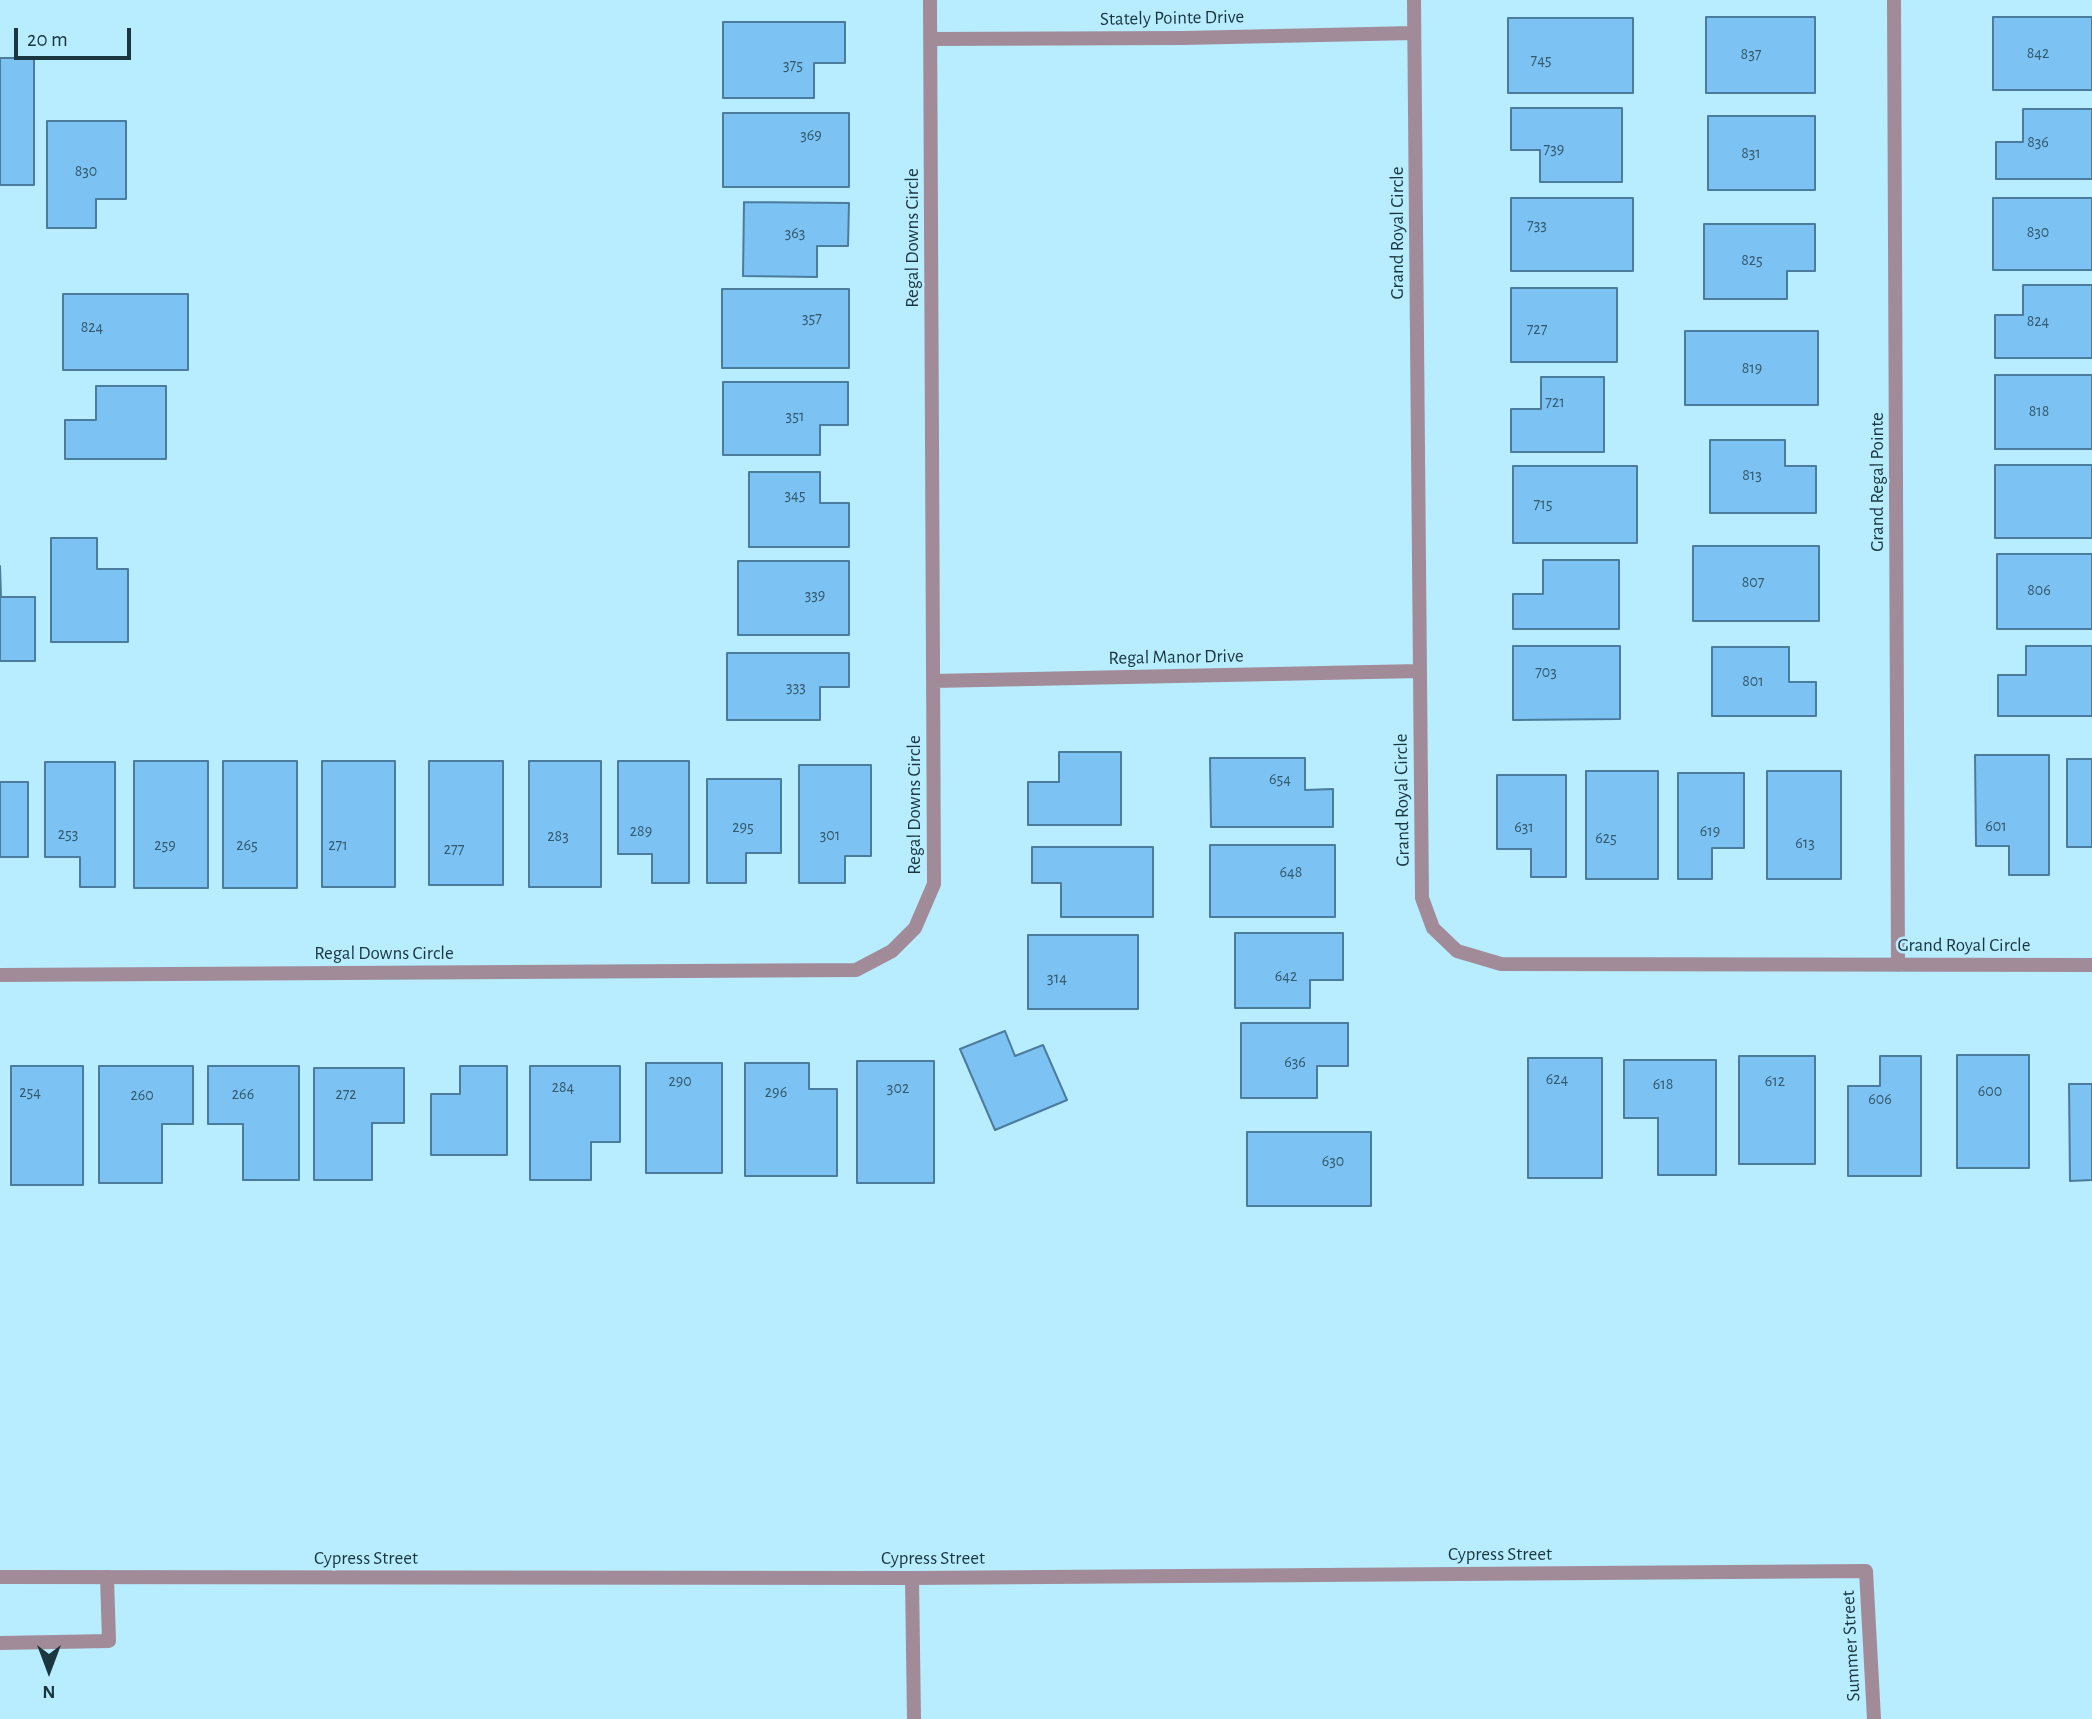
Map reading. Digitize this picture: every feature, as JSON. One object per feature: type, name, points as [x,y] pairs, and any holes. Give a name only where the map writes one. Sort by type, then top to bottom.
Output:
[{"type":"street","name":"Regal Downs Circle","points":[[0,975],[856,970],[892,951],[915,928],[934,884],[930,0]]},
{"type":"street","name":"Grand Royal Circle","points":[[1414,0],[1422,898],[1433,928],[1457,951],[1501,964],[2092,965]]},
{"type":"street","name":"Grand Regal Pointe","points":[[1894,0],[1898,965]]},
{"type":"street","name":"Stately Pointe Drive","points":[[930,39],[1183,38],[1414,33]]},
{"type":"street","name":"Regal Manor Drive","points":[[933,681],[1420,671]]},
{"type":"street","name":"Cypress Street","points":[[0,1577],[912,1578],[1866,1571]]},
{"type":"street","name":"Summer Street","points":[[1866,1571],[1874,1719]]},
{"type":"street","points":[[0,1643],[109,1641],[107,1577]]},
{"type":"street","points":[[912,1578],[914,1719]]},
{"type":"building","points":[[1706,17],[1815,17],[1815,93],[1706,93]]},
{"type":"building","points":[[1993,17],[2092,17],[2092,90],[1993,90]]},
{"type":"building","points":[[1508,18],[1633,18],[1633,93],[1508,93]]},
{"type":"building","points":[[723,22],[845,22],[845,63],[814,63],[814,98],[723,98]]},
{"type":"building","points":[[0,58],[34,58],[34,185],[0,185]]},
{"type":"building","points":[[1511,108],[1622,108],[1622,182],[1540,182],[1540,150],[1511,150]]},
{"type":"building","points":[[2023,109],[2092,109],[2092,179],[1996,179],[1996,142],[2023,142]]},
{"type":"building","points":[[723,113],[849,113],[849,187],[723,187]]},
{"type":"building","points":[[1708,116],[1815,116],[1815,190],[1708,190]]},
{"type":"building","points":[[47,121],[126,121],[126,199],[96,199],[96,228],[47,228]]},
{"type":"building","points":[[1511,198],[1633,198],[1633,271],[1511,271]]},
{"type":"building","points":[[1993,198],[2092,198],[2092,270],[1993,270]]},
{"type":"building","points":[[744,202],[849,203],[848,246],[817,246],[817,277],[743,276]]},
{"type":"building","points":[[1704,224],[1815,224],[1815,271],[1787,271],[1787,299],[1704,299]]},
{"type":"building","points":[[2023,285],[2092,285],[2092,358],[1995,358],[1995,315],[2023,315]]},
{"type":"building","points":[[1511,288],[1617,288],[1617,362],[1511,362]]},
{"type":"building","points":[[722,289],[849,289],[849,368],[722,368]]},
{"type":"building","points":[[63,294],[188,294],[188,370],[63,370]]},
{"type":"building","points":[[1685,331],[1818,331],[1818,405],[1685,405]]},
{"type":"building","points":[[1995,375],[2092,375],[2092,449],[1995,449]]},
{"type":"building","points":[[1541,377],[1604,377],[1604,452],[1511,452],[1511,409],[1541,409]]},
{"type":"building","points":[[723,382],[848,382],[848,425],[820,425],[820,455],[723,455]]},
{"type":"building","points":[[96,386],[166,386],[166,459],[65,459],[65,420],[96,420]]},
{"type":"building","points":[[1710,440],[1785,440],[1785,466],[1816,466],[1816,513],[1710,513]]},
{"type":"building","points":[[1995,465],[2092,465],[2092,538],[1995,538]]},
{"type":"building","points":[[1513,466],[1637,466],[1637,543],[1513,543]]},
{"type":"building","points":[[749,472],[820,472],[820,503],[849,503],[849,547],[749,547]]},
{"type":"building","points":[[51,538],[97,538],[97,569],[128,569],[128,642],[51,642]]},
{"type":"building","points":[[1693,546],[1819,546],[1819,621],[1693,621]]},
{"type":"building","points":[[1997,554],[2092,554],[2092,629],[1997,629]]},
{"type":"building","points":[[1543,560],[1619,560],[1619,629],[1513,629],[1513,594],[1543,594]]},
{"type":"building","points":[[738,561],[849,561],[849,635],[738,635]]},
{"type":"building","points":[[0,566],[1,597],[35,597],[35,661],[0,661]]},
{"type":"building","points":[[1513,646],[1620,646],[1620,719],[1513,720]]},
{"type":"building","points":[[2026,646],[2092,646],[2092,716],[1998,716],[1998,675],[2026,675]]},
{"type":"building","points":[[1712,647],[1789,647],[1789,682],[1816,682],[1816,716],[1712,716]]},
{"type":"building","points":[[727,653],[849,653],[849,687],[820,687],[820,720],[727,720]]},
{"type":"building","points":[[1059,752],[1121,752],[1121,825],[1028,825],[1028,782],[1059,782]]},
{"type":"building","points":[[1975,755],[2049,755],[2049,875],[2009,875],[2009,846],[1976,846]]},
{"type":"building","points":[[1210,758],[1305,758],[1305,790],[1333,789],[1333,827],[1211,827]]},
{"type":"building","points":[[2067,759],[2092,759],[2092,847],[2067,847]]},
{"type":"building","points":[[134,761],[208,761],[208,888],[134,888]]},
{"type":"building","points":[[223,761],[297,761],[297,888],[223,888]]},
{"type":"building","points":[[322,761],[395,761],[395,887],[322,887]]},
{"type":"building","points":[[429,761],[503,761],[503,885],[429,885]]},
{"type":"building","points":[[529,761],[601,761],[601,887],[529,887]]},
{"type":"building","points":[[618,761],[689,761],[689,883],[652,883],[652,854],[618,854]]},
{"type":"building","points":[[45,762],[115,762],[115,887],[80,887],[80,857],[45,857]]},
{"type":"building","points":[[799,765],[871,765],[871,856],[845,856],[845,883],[799,883]]},
{"type":"building","points":[[1586,771],[1658,771],[1658,879],[1586,879]]},
{"type":"building","points":[[1767,771],[1841,771],[1841,879],[1767,879]]},
{"type":"building","points":[[1678,773],[1744,773],[1744,848],[1712,848],[1712,879],[1678,879]]},
{"type":"building","points":[[1497,775],[1566,775],[1566,877],[1531,877],[1531,849],[1497,849]]},
{"type":"building","points":[[707,779],[781,779],[781,853],[746,853],[746,883],[707,883]]},
{"type":"building","points":[[0,782],[28,782],[28,857],[0,857]]},
{"type":"building","points":[[1210,845],[1335,845],[1335,917],[1210,917]]},
{"type":"building","points":[[1032,847],[1153,847],[1153,917],[1061,917],[1061,883],[1032,883]]},
{"type":"building","points":[[1235,933],[1343,933],[1343,980],[1310,980],[1310,1008],[1235,1008]]},
{"type":"building","points":[[1028,935],[1138,935],[1138,1009],[1028,1009]]},
{"type":"building","points":[[1241,1023],[1348,1023],[1348,1066],[1317,1066],[1317,1098],[1241,1098]]},
{"type":"building","points":[[1005,1031],[1015,1056],[1043,1045],[1067,1100],[995,1130],[960,1049]]},
{"type":"building","points":[[1957,1055],[2029,1055],[2029,1168],[1957,1168]]},
{"type":"building","points":[[1739,1056],[1815,1056],[1815,1164],[1739,1164]]},
{"type":"building","points":[[1880,1056],[1921,1056],[1921,1176],[1848,1176],[1848,1086],[1880,1086]]},
{"type":"building","points":[[1528,1058],[1602,1058],[1602,1178],[1528,1178]]},
{"type":"building","points":[[1624,1060],[1716,1060],[1716,1175],[1658,1175],[1658,1118],[1624,1118]]},
{"type":"building","points":[[857,1061],[934,1061],[934,1183],[857,1183]]},
{"type":"building","points":[[646,1063],[722,1063],[722,1173],[646,1173]]},
{"type":"building","points":[[745,1063],[809,1063],[809,1089],[837,1089],[837,1176],[745,1176]]},
{"type":"building","points":[[11,1066],[83,1066],[83,1185],[11,1185]]},
{"type":"building","points":[[99,1066],[193,1066],[193,1124],[162,1124],[162,1183],[99,1183]]},
{"type":"building","points":[[208,1066],[299,1066],[299,1180],[243,1180],[243,1124],[208,1124]]},
{"type":"building","points":[[460,1066],[507,1066],[507,1155],[431,1155],[431,1094],[460,1094]]},
{"type":"building","points":[[530,1066],[620,1066],[620,1142],[591,1142],[591,1180],[530,1180]]},
{"type":"building","points":[[314,1068],[404,1068],[404,1123],[372,1123],[372,1180],[314,1180]]},
{"type":"building","points":[[2069,1084],[2092,1084],[2092,1180],[2070,1181]]},
{"type":"building","points":[[1247,1132],[1371,1132],[1371,1206],[1247,1206]]}]
